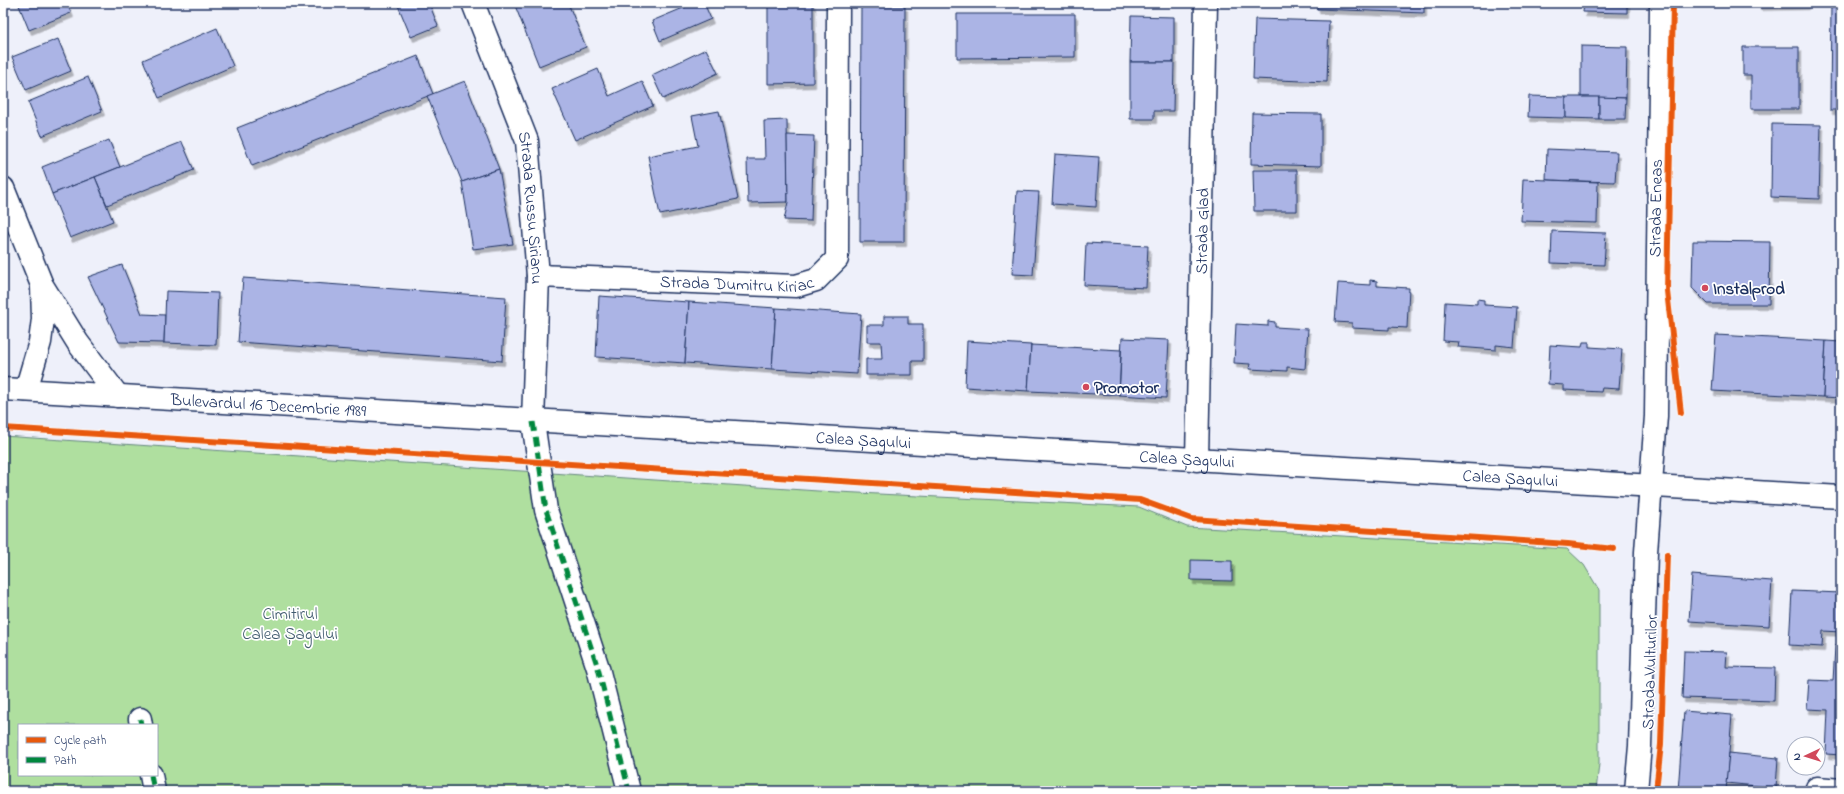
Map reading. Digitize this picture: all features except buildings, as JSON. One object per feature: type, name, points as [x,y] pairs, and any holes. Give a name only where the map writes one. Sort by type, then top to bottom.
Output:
[{"type":"street","name":"Strada Russu Șirianu","points":[[474,3],[526,141],[538,276],[533,422],[546,510],[598,668],[629,791]]},
{"type":"street","name":"Strada Dumitru Kiriac","points":[[538,276],[796,286],[816,280],[837,259],[838,3]]},
{"type":"street","name":"Strada Glad","points":[[1197,460],[1206,3]]},
{"type":"street","name":"Strada Eneas","points":[[1651,486],[1656,402],[1661,3]]},
{"type":"street","points":[[3,188],[42,285],[78,343],[118,396]]},
{"type":"street","points":[[26,390],[40,342],[43,319],[42,285]]},
{"type":"street","name":"Bulevardul 16 Decembrie 1989","points":[[3,389],[533,422]]},
{"type":"street","name":"Calea Șagului","points":[[533,422],[1841,497]]},
{"type":"street","name":"Strada Vulturilor","points":[[1636,791],[1640,746],[1646,552],[1651,486]]},
{"type":"street","points":[[151,776],[154,791]]},
{"type":"street","points":[[1817,788],[1841,790]]},
{"type":"shaded area","points":[[1841,141],[1841,301],[1837,298]]},
{"type":"green space","name":"Cimitirul Calea Șagului","points":[[3,436],[818,491],[1139,507],[1187,527],[1567,549],[1584,565],[1599,590],[1599,764],[1596,791],[3,791]]},
{"type":"marked path","points":[[533,422],[546,510],[598,668],[629,791]]},
{"type":"marked path","points":[[140,719],[141,724]]},
{"type":"marked path","points":[[151,776],[154,791]]},
{"type":"cycle path","points":[[1673,3],[1667,291],[1681,413]]},
{"type":"cycle path","points":[[3,428],[1140,500],[1192,519],[1568,544],[1614,549]]},
{"type":"cycle path","points":[[1656,791],[1661,744],[1667,554]]},
{"type":"place","name":"Instalprod","points":[[1705,288]]},
{"type":"place","name":"Promotor","points":[[1086,387]]}]
